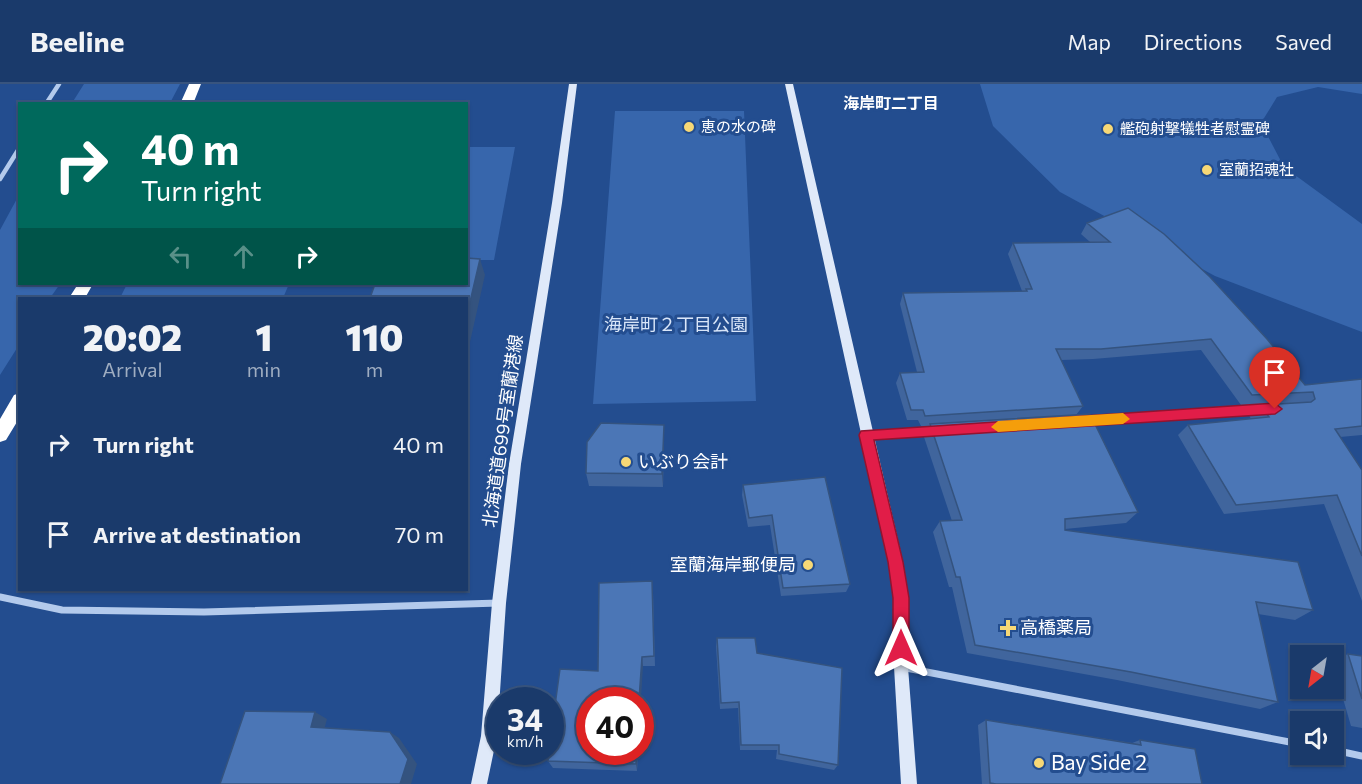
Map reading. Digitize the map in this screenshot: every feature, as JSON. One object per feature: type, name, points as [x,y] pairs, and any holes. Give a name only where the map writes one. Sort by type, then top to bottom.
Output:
[{"type":"highway","points":[[187,102],[195,84]]},
{"type":"highway","points":[[0,435],[18,404]]},
{"type":"street","points":[[47,102],[58,84]]},
{"type":"street","name":"北海道道699号室蘭港線","points":[[479,784],[489,736],[499,603],[515,464],[557,203],[573,84]]},
{"type":"street","points":[[789,84],[896,562],[901,598],[901,668],[909,784]]},
{"type":"street","points":[[0,178],[18,150]]},
{"type":"street","points":[[1076,422],[1275,409]]},
{"type":"street","points":[[866,435],[936,431]]},
{"type":"street","points":[[0,597],[62,610],[204,612],[499,603]]},
{"type":"street","points":[[901,668],[1290,742]]},
{"type":"street","points":[[1344,752],[1362,756]]},
{"type":"green space","points":[[84,84],[180,84],[171,102],[73,102]]},
{"type":"green space","points":[[980,84],[1362,84],[1362,94],[1318,87],[1277,97],[1261,123],[1284,167],[1362,224],[1362,332],[1215,276],[1060,192],[993,126]]},
{"type":"green space","name":"海岸町２丁目公園","points":[[615,111],[744,111],[756,401],[593,404]]},
{"type":"green space","points":[[468,147],[515,147],[494,260],[468,260]]},
{"type":"green space","points":[[18,197],[18,285],[59,285],[51,297],[18,297],[18,347],[0,375],[0,230]]},
{"type":"green space","points":[[126,285],[289,285],[283,297],[120,297]]},
{"type":"building","points":[[1128,208],[1164,234],[1210,277],[1267,339],[1305,385],[1362,379],[1362,426],[1335,429],[1362,470],[1362,556],[1337,495],[1236,505],[1188,425],[1269,417],[1260,405],[1311,402],[1315,399],[1313,392],[1252,395],[1211,339],[1101,349],[1056,349],[1083,406],[925,416],[923,410],[911,410],[900,373],[924,372],[903,293],[1027,291],[1026,289],[1032,289],[1013,243],[1110,242],[1087,223]]},
{"type":"building","points":[[468,258],[480,259],[468,310],[468,297],[370,297],[375,285],[468,285]]},
{"type":"building","points":[[1090,414],[1138,512],[1065,519],[1065,530],[1298,562],[1313,610],[1256,602],[1278,702],[1131,672],[975,645],[960,577],[956,577],[940,521],[962,520],[930,424]]},
{"type":"building","points":[[601,423],[664,425],[662,474],[586,473],[587,442]]},
{"type":"building","points":[[825,477],[850,584],[783,588],[772,515],[749,518],[743,485]]},
{"type":"building","points":[[652,581],[654,656],[642,657],[640,687],[576,687],[576,762],[564,762],[564,687],[558,687],[560,669],[598,671],[599,583]]},
{"type":"building","points":[[717,638],[755,638],[757,653],[842,668],[838,765],[779,754],[779,745],[741,745],[739,702],[721,703]]},
{"type":"building","points":[[1348,654],[1362,656],[1362,699]]},
{"type":"building","points":[[245,711],[315,712],[311,727],[390,732],[408,759],[400,784],[220,784]]},
{"type":"building","points":[[986,720],[1141,745],[1140,740],[1195,749],[1202,784],[990,783]]},
{"type":"slow traffic","points":[[998,427],[1123,419]]},
{"type":"place","name":"恵の水の碑","points":[[689,127]]},
{"type":"place","name":"艦砲射撃犠牲者慰霊碑","points":[[1108,129]]},
{"type":"place","name":"室蘭招魂社","points":[[1207,170]]},
{"type":"place","name":"いぶり会計","points":[[626,462]]},
{"type":"place","name":"室蘭海岸郵便局","points":[[808,565]]},
{"type":"place","name":"高橋薬局","points":[[1008,628]]},
{"type":"place","name":"Bay Side 2","points":[[1039,763]]},
{"type":"district","name":"海岸町二丁目","points":[[891,103]]},
{"type":"route","points":[[901,648],[901,598],[896,562],[866,435],[1275,409]]}]
